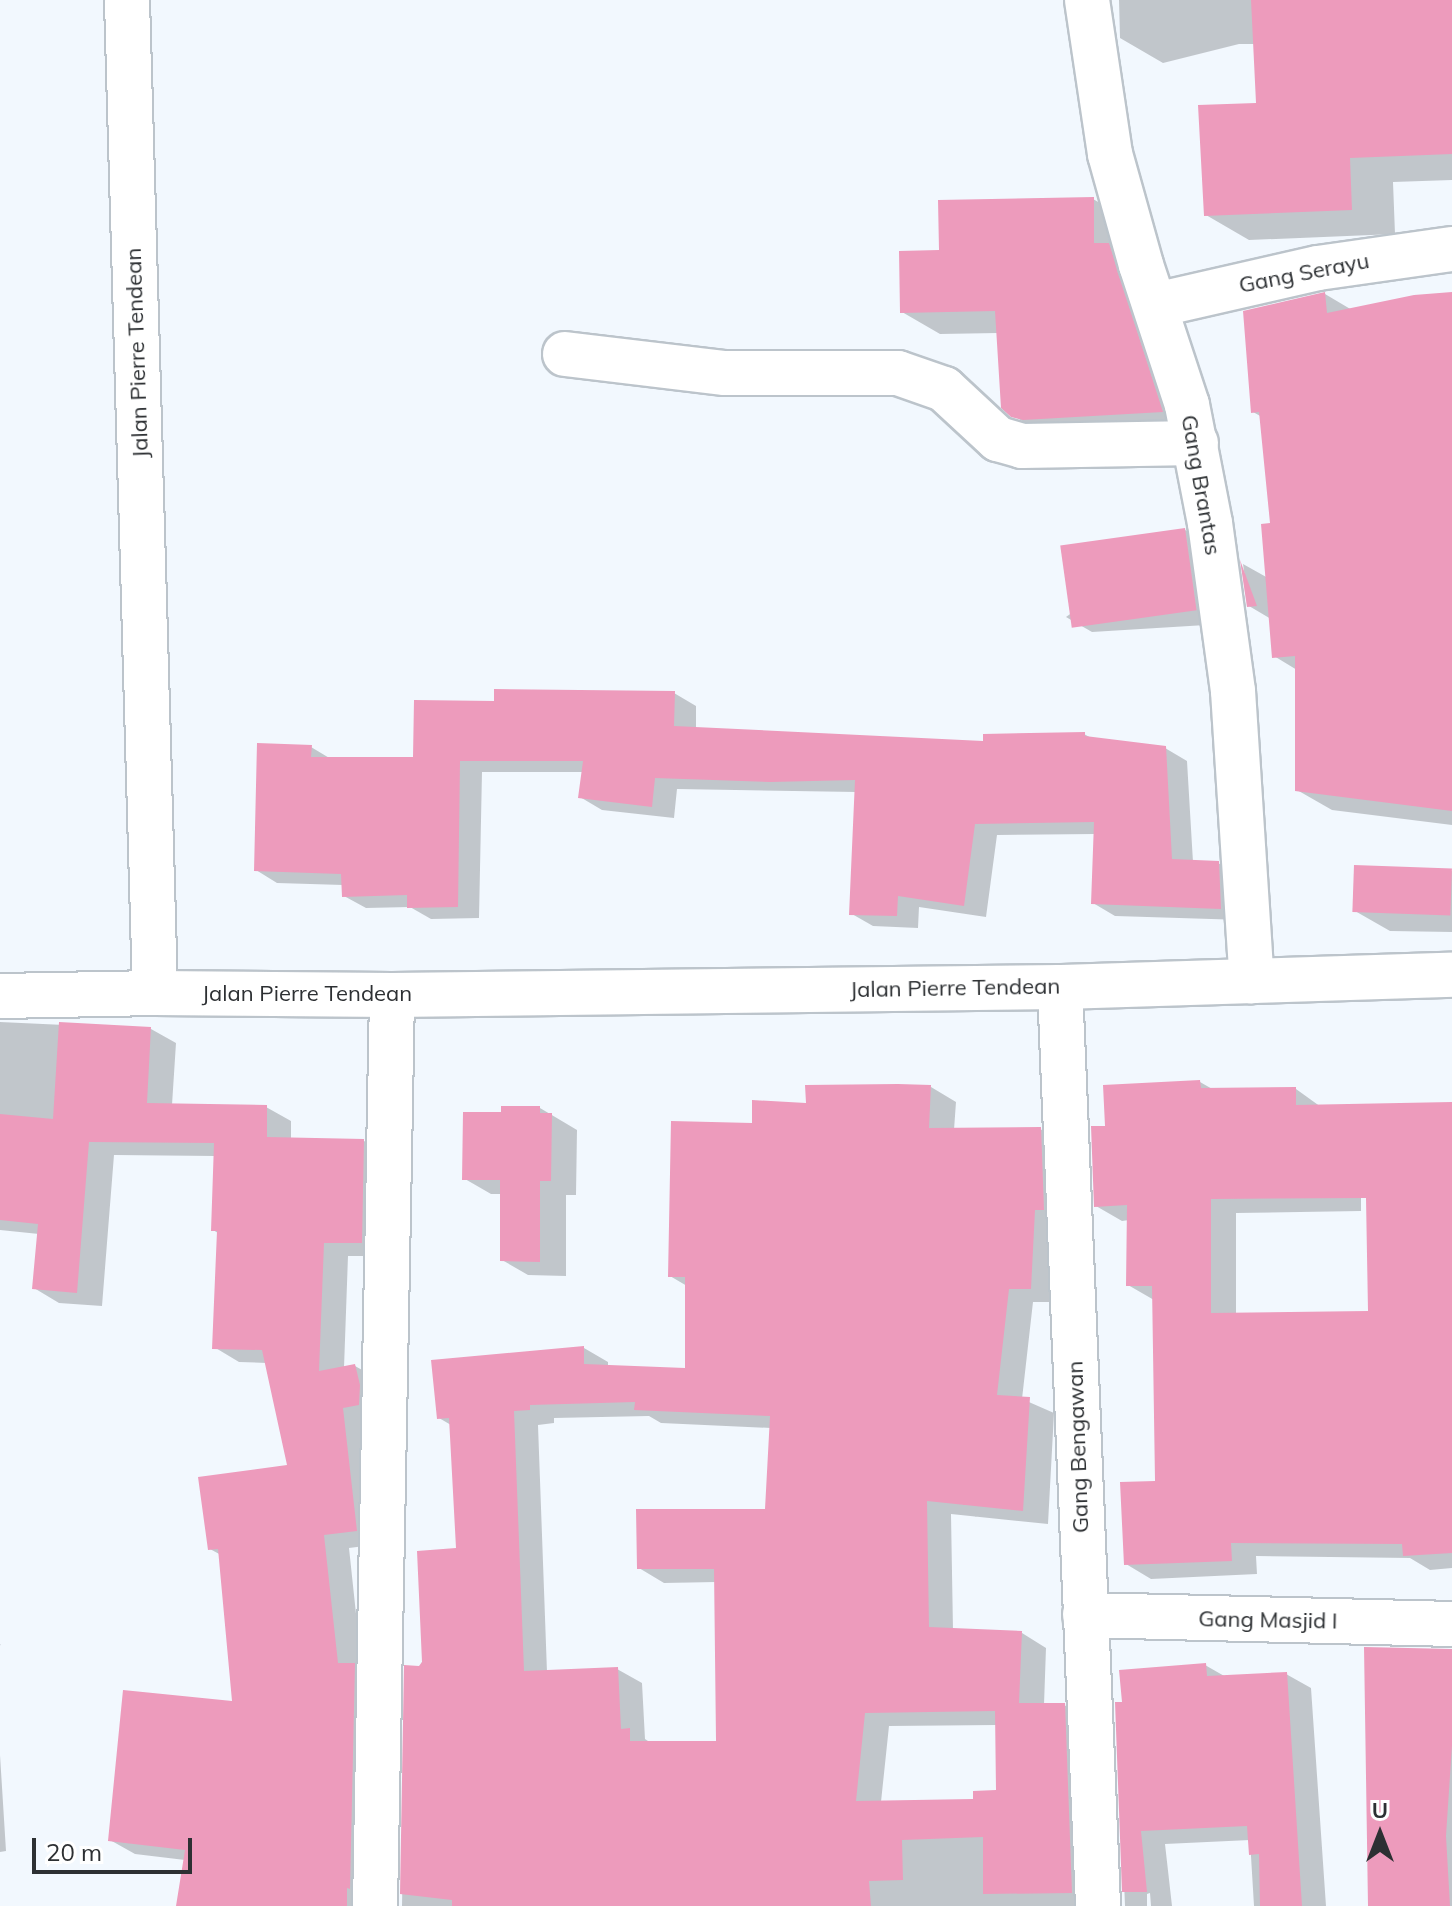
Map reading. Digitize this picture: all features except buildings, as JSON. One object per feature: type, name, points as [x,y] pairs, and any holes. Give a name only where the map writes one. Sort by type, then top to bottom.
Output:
[{"type":"street","name":"Jalan Pierre Tendean","points":[[127,0],[155,993],[392,995],[1060,987],[1452,975]]},
{"type":"street","name":"Gang Brantas","points":[[1087,0],[1110,154],[1196,443],[1233,691],[1252,981]]},
{"type":"street","name":"Gang Serayu","points":[[1156,305],[1318,268],[1452,249]]},
{"type":"street","points":[[565,354],[725,373],[898,373],[944,389],[998,439],[1022,446],[1196,443]]},
{"type":"street","name":"Gang Bengawan","points":[[1060,987],[1098,1906]]},
{"type":"street","points":[[0,996],[155,993]]},
{"type":"street","points":[[375,1906],[392,995]]},
{"type":"street","name":"Gang Masjid I","points":[[1085,1615],[1452,1624]]}]
